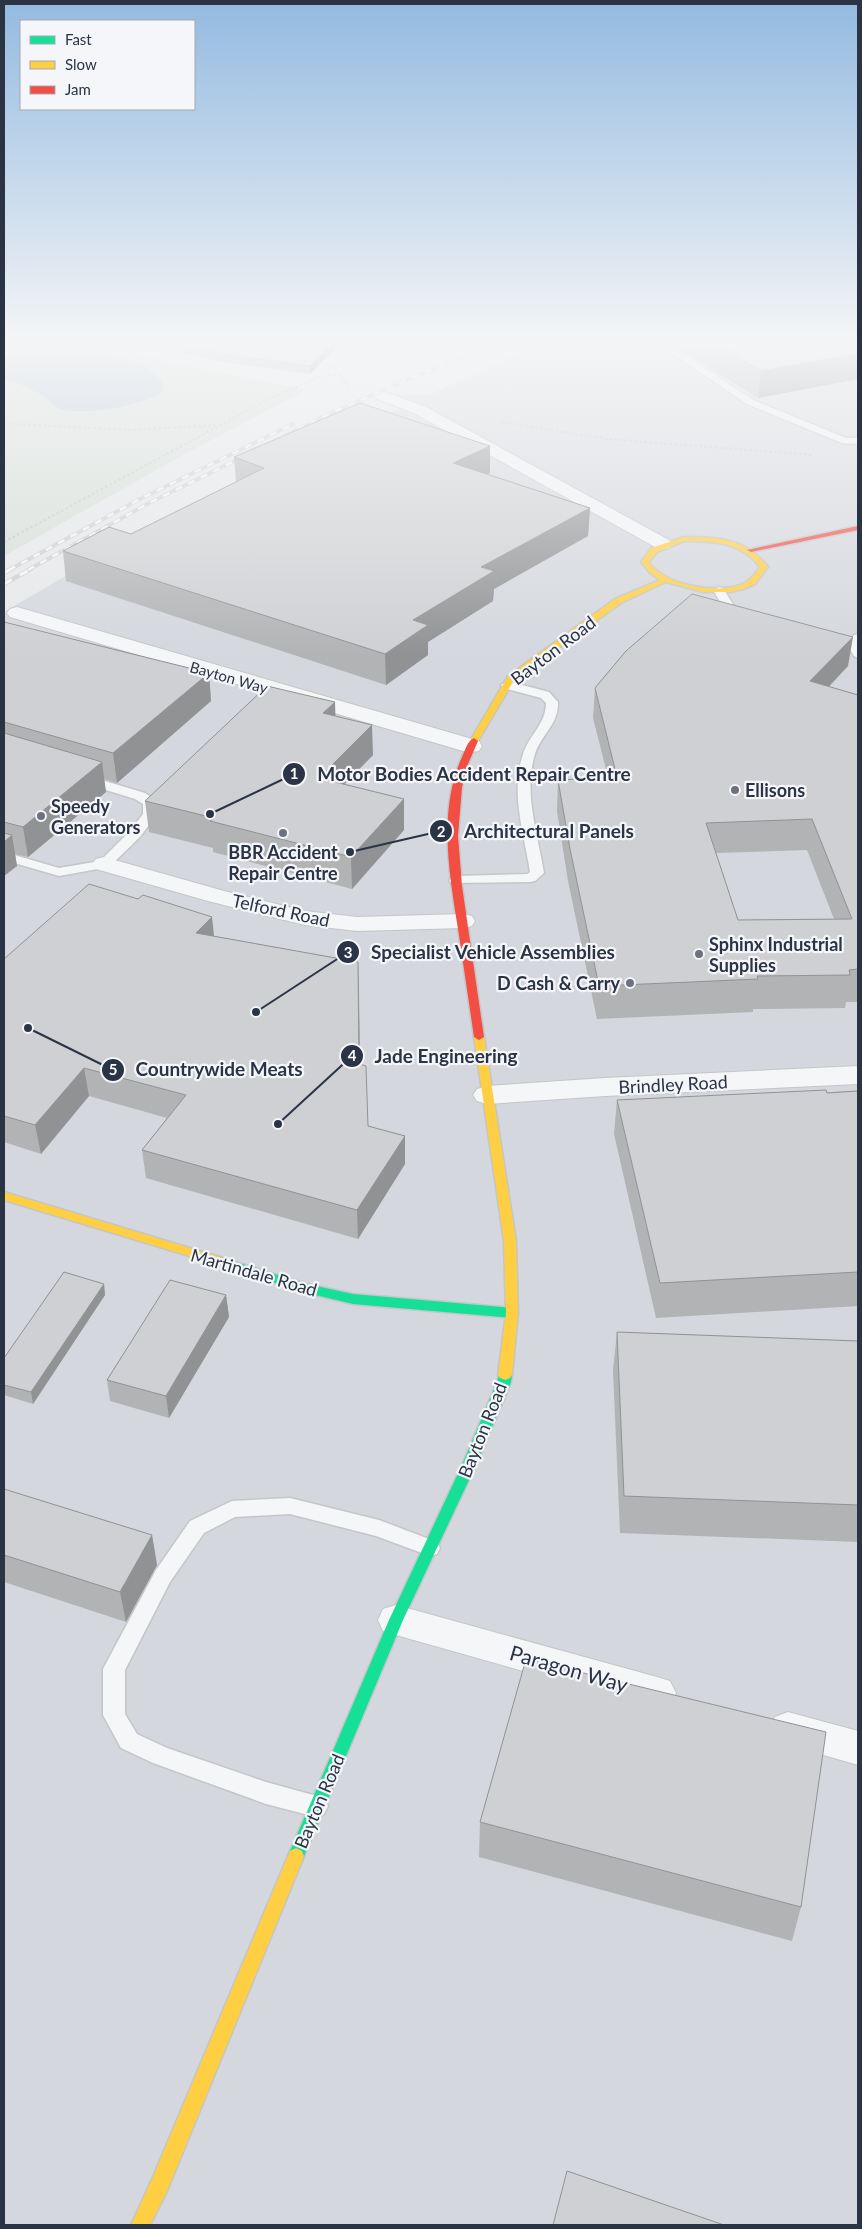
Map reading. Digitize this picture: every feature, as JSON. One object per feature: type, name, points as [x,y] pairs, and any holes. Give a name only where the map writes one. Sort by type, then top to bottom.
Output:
[{"type":"street","points":[[487,447],[664,544]]},
{"type":"street","points":[[750,550],[858,528]]},
{"type":"street","points":[[684,539],[708,539],[732,543],[750,550],[760,558],[764,566],[762,575],[752,582],[738,587],[719,590],[689,588],[663,581],[653,575],[647,568],[645,561],[653,548],[664,544],[684,539]]},
{"type":"street","name":"Bayton Road","points":[[140,2225],[160,2184],[316,1806],[396,1620],[470,1463],[504,1382],[512,1313],[510,1241],[487,1095],[463,921],[453,866],[453,810],[463,767],[471,746],[511,678],[618,601],[663,581]]},
{"type":"street","name":"Bayton Way","points":[[16,613],[471,746]]},
{"type":"street","name":"Telford Road","points":[[104,864],[216,896],[305,918],[356,924],[463,921]]},
{"type":"street","name":"Brindley Road","points":[[487,1095],[605,1087],[858,1075]]},
{"type":"street","name":"Martindale Road","points":[[4,1196],[307,1288],[353,1299],[512,1313]]},
{"type":"street","name":"Paragon Way","points":[[396,1620],[685,1700]]},
{"type":"street","points":[[752,1719],[858,1748]]},
{"type":"lane","points":[[719,590],[730,608],[752,627]]},
{"type":"lane","points":[[858,636],[853,644],[858,654]]},
{"type":"lane","points":[[456,880],[530,878],[537,873],[525,815],[523,791],[529,753],[553,711],[552,702],[545,695],[507,685]]},
{"type":"lane","points":[[4,856],[59,872],[104,864],[135,834],[150,814],[149,802],[140,796],[76,777]]},
{"type":"lane","points":[[316,1806],[248,1787],[161,1756],[129,1742],[114,1715],[114,1669],[163,1576],[197,1527],[232,1509],[290,1506],[379,1528],[430,1548]]},
{"type":"path","points":[[4,542],[181,447]]},
{"type":"path","points":[[712,447],[815,455]]},
{"type":"shaded area","points":[[4,447],[198,447],[181,456],[4,556]]},
{"type":"shaded area","points":[[316,447],[858,447],[858,2225],[4,2225],[4,612],[108,551],[235,484]]},
{"type":"building","points":[[257,447],[488,447],[453,463],[590,508],[481,567],[494,571],[413,620],[428,625],[385,654],[63,551],[109,527],[131,534],[264,468],[234,457]]},
{"type":"building","points":[[692,594],[853,637],[810,681],[858,695],[858,969],[849,970],[850,975],[757,976],[758,979],[599,986],[570,849],[558,780],[617,777],[595,688],[626,651]],"holes":[[[812,819],[852,919],[738,920],[706,823]]]},
{"type":"building","points":[[4,622],[209,673],[113,753],[4,722]]},
{"type":"building","points":[[267,686],[335,702],[323,713],[372,725],[319,778],[404,799],[351,857],[210,821],[214,818],[145,801]]},
{"type":"building","points":[[4,733],[102,762],[23,827],[4,822]]},
{"type":"building","points":[[4,833],[12,835],[4,842]]},
{"type":"building","points":[[89,884],[138,899],[143,895],[212,917],[196,933],[358,962],[359,1064],[366,1066],[368,1126],[405,1136],[357,1210],[142,1150],[186,1095],[84,1068],[35,1125],[4,1116],[4,959]]},
{"type":"building","points":[[826,1090],[827,1093],[858,1091],[858,1272],[660,1283],[617,1100]]},
{"type":"building","points":[[64,1272],[104,1284],[31,1392],[4,1385],[4,1358]]},
{"type":"building","points":[[170,1280],[226,1295],[166,1396],[107,1380]]},
{"type":"building","points":[[617,1332],[858,1341],[858,1505],[624,1496]]},
{"type":"building","points":[[4,1489],[152,1535],[120,1592],[4,1555]]},
{"type":"building","points":[[526,1659],[826,1732],[801,1907],[480,1822]]},
{"type":"building","points":[[567,2171],[724,2225],[553,2225]]},
{"type":"railway","points":[[9,570],[140,499],[246,447]]},
{"type":"railway","points":[[28,570],[151,502],[247,455]]},
{"type":"railway","points":[[4,573],[11,569]]},
{"type":"railway","points":[[4,584],[31,569]]},
{"type":"traffic: fast","points":[[229,1264],[307,1288],[353,1299],[512,1313]]},
{"type":"traffic: fast","points":[[296,1856],[396,1620],[470,1463],[504,1382],[505,1375]]},
{"type":"traffic: slow","points":[[684,539],[707,539],[729,542],[749,551],[764,567],[752,582],[743,587],[718,590],[689,587],[664,579],[652,572],[645,562],[654,550],[684,539]]},
{"type":"traffic: slow","points":[[474,741],[511,678],[618,601],[663,581]]},
{"type":"traffic: slow","points":[[479,1037],[510,1241],[512,1313],[505,1375]]},
{"type":"traffic: slow","points":[[4,1196],[229,1264]]},
{"type":"traffic: slow","points":[[140,2225],[160,2184],[296,1856]]},
{"type":"traffic: jam","points":[[751,550],[858,528]]},
{"type":"traffic: jam","points":[[474,741],[457,787],[453,836],[457,886],[479,1037]]},
{"type":"place","name":"Ellisons","points":[[735,790]]},
{"type":"place","name":"Motor Bodies Accident Repair Centre","points":[[210,814]]},
{"type":"place","name":"Speedy Generators","points":[[41,816]]},
{"type":"place","name":"BBR Accident Repair Centre","points":[[283,833]]},
{"type":"place","name":"Architectural Panels","points":[[350,852]]},
{"type":"place","name":"Sphinx Industrial Supplies","points":[[699,954]]},
{"type":"place","name":"D Cash & Carry","points":[[630,983]]},
{"type":"place","name":"Specialist Vehicle Assemblies","points":[[256,1012]]},
{"type":"place","name":"Countrywide Meats","points":[[28,1028]]},
{"type":"place","name":"Jade Engineering","points":[[278,1124]]}]
